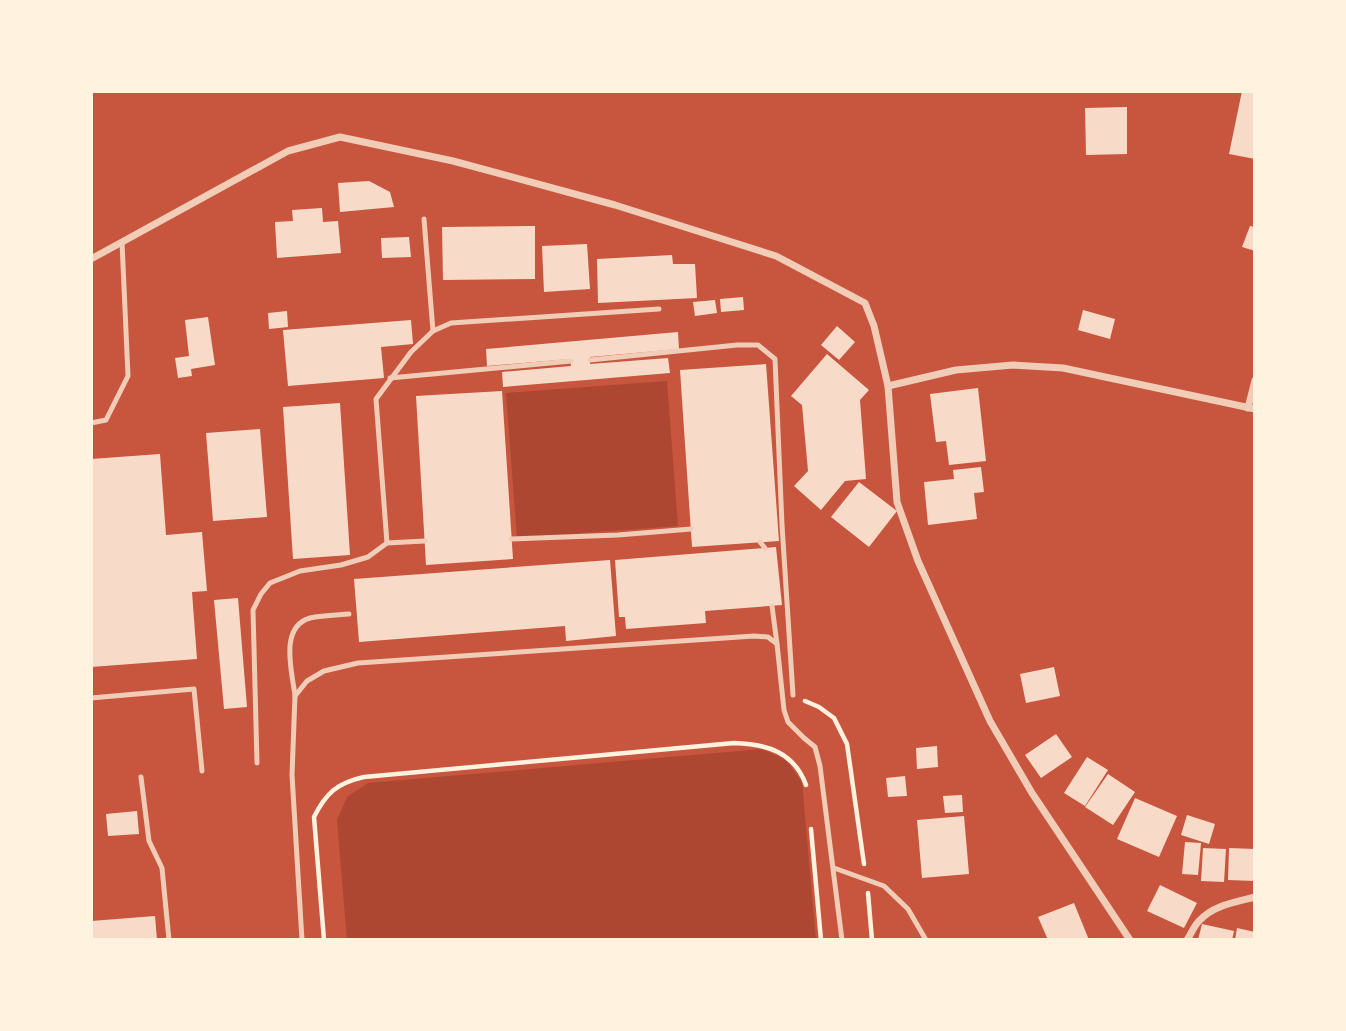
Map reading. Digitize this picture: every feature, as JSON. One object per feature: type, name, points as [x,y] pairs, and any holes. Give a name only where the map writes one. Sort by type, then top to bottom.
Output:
[{"type":"street","points":[[91,258],[288,151],[340,137],[453,161],[615,205],[776,256],[865,303],[874,326],[888,386],[897,502],[918,561],[990,722],[1032,793],[1130,940]]},
{"type":"street","points":[[888,386],[956,370],[1013,365],[1063,368],[1252,408],[1255,380]]},
{"type":"street","points":[[1187,940],[1199,921],[1209,913],[1222,906],[1255,897]]},
{"type":"lane","points":[[424,219],[433,331]]},
{"type":"lane","points":[[91,424],[106,420],[128,376],[122,242]]},
{"type":"lane","points":[[387,543],[376,399],[411,352],[433,331],[451,323],[659,309]]},
{"type":"lane","points":[[590,359],[737,345],[758,345],[775,359],[793,695]]},
{"type":"lane","points":[[390,378],[571,361]]},
{"type":"lane","points":[[512,539],[691,529]]},
{"type":"lane","points":[[257,763],[253,610],[261,594],[270,583],[300,571],[341,565],[368,557],[387,543],[425,541]]},
{"type":"lane","points":[[760,542],[765,548]]},
{"type":"lane","points":[[772,606],[784,710],[788,722],[815,747],[817,756],[842,940]]},
{"type":"lane","points":[[302,940],[292,775],[295,696],[289,644],[292,633],[299,624],[310,618],[349,614]]},
{"type":"lane","points":[[295,696],[307,681],[324,671],[358,663],[754,636],[768,636],[777,644]]},
{"type":"lane","points":[[91,698],[194,689],[202,771]]},
{"type":"lane","points":[[141,777],[149,841],[162,868],[169,940]]},
{"type":"lane","points":[[834,868],[884,887],[908,909],[926,940]]},
{"type":"path","points":[[793,695],[819,707],[834,719],[847,744],[867,880],[872,940]]},
{"type":"path","points":[[324,940],[314,817],[322,800],[346,780],[734,743],[765,747],[788,757],[797,766],[807,788]]},
{"type":"path","points":[[811,829],[821,940]]},
{"type":"shaded area","points":[[667,381],[678,526],[517,538],[506,393]]},
{"type":"shaded area","points":[[762,749],[786,760],[802,782],[816,940],[347,940],[337,820],[347,797],[368,783]]},
{"type":"building","points":[[1242,91],[1255,92],[1255,159],[1229,154]]},
{"type":"building","points":[[1127,107],[1127,154],[1086,155],[1085,108]]},
{"type":"building","points":[[369,181],[390,192],[394,207],[340,212],[338,183]]},
{"type":"building","points":[[322,208],[323,222],[338,221],[341,253],[277,258],[275,222],[293,221],[292,210]]},
{"type":"building","points":[[535,226],[535,279],[443,280],[442,227]]},
{"type":"building","points":[[1250,226],[1255,227],[1255,251],[1242,247]]},
{"type":"building","points":[[409,237],[411,257],[382,258],[381,238]]},
{"type":"building","points":[[587,244],[590,289],[544,292],[542,246]]},
{"type":"building","points":[[672,255],[673,264],[695,264],[697,298],[598,303],[597,259]]},
{"type":"building","points":[[743,297],[744,310],[721,312],[720,299]]},
{"type":"building","points":[[715,300],[717,313],[695,316],[693,302]]},
{"type":"building","points":[[1083,310],[1115,319],[1110,339],[1078,330]]},
{"type":"building","points":[[287,311],[288,327],[269,329],[268,313]]},
{"type":"building","points":[[208,317],[215,365],[191,369],[192,376],[178,378],[175,358],[189,356],[185,320]]},
{"type":"building","points":[[411,320],[413,344],[381,347],[384,378],[288,386],[283,330]]},
{"type":"building","points":[[837,326],[855,342],[839,360],[821,345]]},
{"type":"building","points":[[678,332],[679,349],[590,357],[590,364],[668,358],[670,373],[503,387],[502,372],[571,366],[570,359],[487,366],[486,349]]},
{"type":"building","points":[[827,354],[869,390],[860,400],[866,479],[845,481],[821,510],[794,486],[808,471],[802,405],[791,396]]},
{"type":"building","points":[[766,364],[779,541],[692,547],[680,370]]},
{"type":"building","points":[[978,388],[986,461],[949,465],[946,441],[936,442],[930,394]]},
{"type":"building","points":[[502,391],[513,559],[426,565],[416,396]]},
{"type":"building","points":[[340,403],[350,555],[293,559],[283,407]]},
{"type":"building","points":[[260,429],[267,517],[213,521],[206,433]]},
{"type":"building","points":[[160,454],[166,535],[202,532],[207,591],[192,592],[197,659],[91,667],[91,459]]},
{"type":"building","points":[[981,467],[984,492],[974,493],[977,519],[928,525],[924,482],[954,479],[953,470]]},
{"type":"building","points":[[859,482],[897,511],[869,547],[831,517]]},
{"type":"building","points":[[776,547],[782,605],[705,611],[706,623],[626,629],[625,617],[619,617],[615,560]]},
{"type":"building","points":[[610,560],[616,636],[566,641],[565,626],[359,642],[354,579]]},
{"type":"building","points":[[238,598],[247,707],[224,709],[214,600]]},
{"type":"building","points":[[1054,667],[1060,696],[1026,703],[1020,674]]},
{"type":"building","points":[[1056,734],[1072,757],[1041,778],[1025,755]]},
{"type":"building","points":[[937,746],[938,767],[917,769],[916,748]]},
{"type":"building","points":[[1087,757],[1108,770],[1085,806],[1064,793]]},
{"type":"building","points":[[1108,774],[1135,792],[1113,825],[1085,807]]},
{"type":"building","points":[[905,776],[907,796],[888,797],[886,778]]},
{"type":"building","points":[[962,795],[963,812],[945,813],[943,796]]},
{"type":"building","points":[[1135,798],[1177,816],[1159,857],[1117,839]]},
{"type":"building","points":[[137,811],[139,834],[108,836],[106,814]]},
{"type":"building","points":[[1187,815],[1215,824],[1209,844],[1181,835]]},
{"type":"building","points":[[964,816],[969,874],[922,878],[917,820]]},
{"type":"building","points":[[1185,842],[1201,843],[1198,875],[1182,874]]},
{"type":"building","points":[[1203,848],[1226,849],[1224,882],[1201,881]]},
{"type":"building","points":[[1229,848],[1255,849],[1255,881],[1228,880]]},
{"type":"building","points":[[1160,885],[1197,903],[1184,928],[1147,911]]},
{"type":"building","points":[[1074,903],[1089,940],[1048,940],[1038,917]]},
{"type":"building","points":[[155,916],[157,940],[91,940],[91,921]]},
{"type":"building","points":[[1202,924],[1234,931],[1232,940],[1198,940]]},
{"type":"building","points":[[1237,928],[1255,932],[1255,940],[1235,940]]}]
